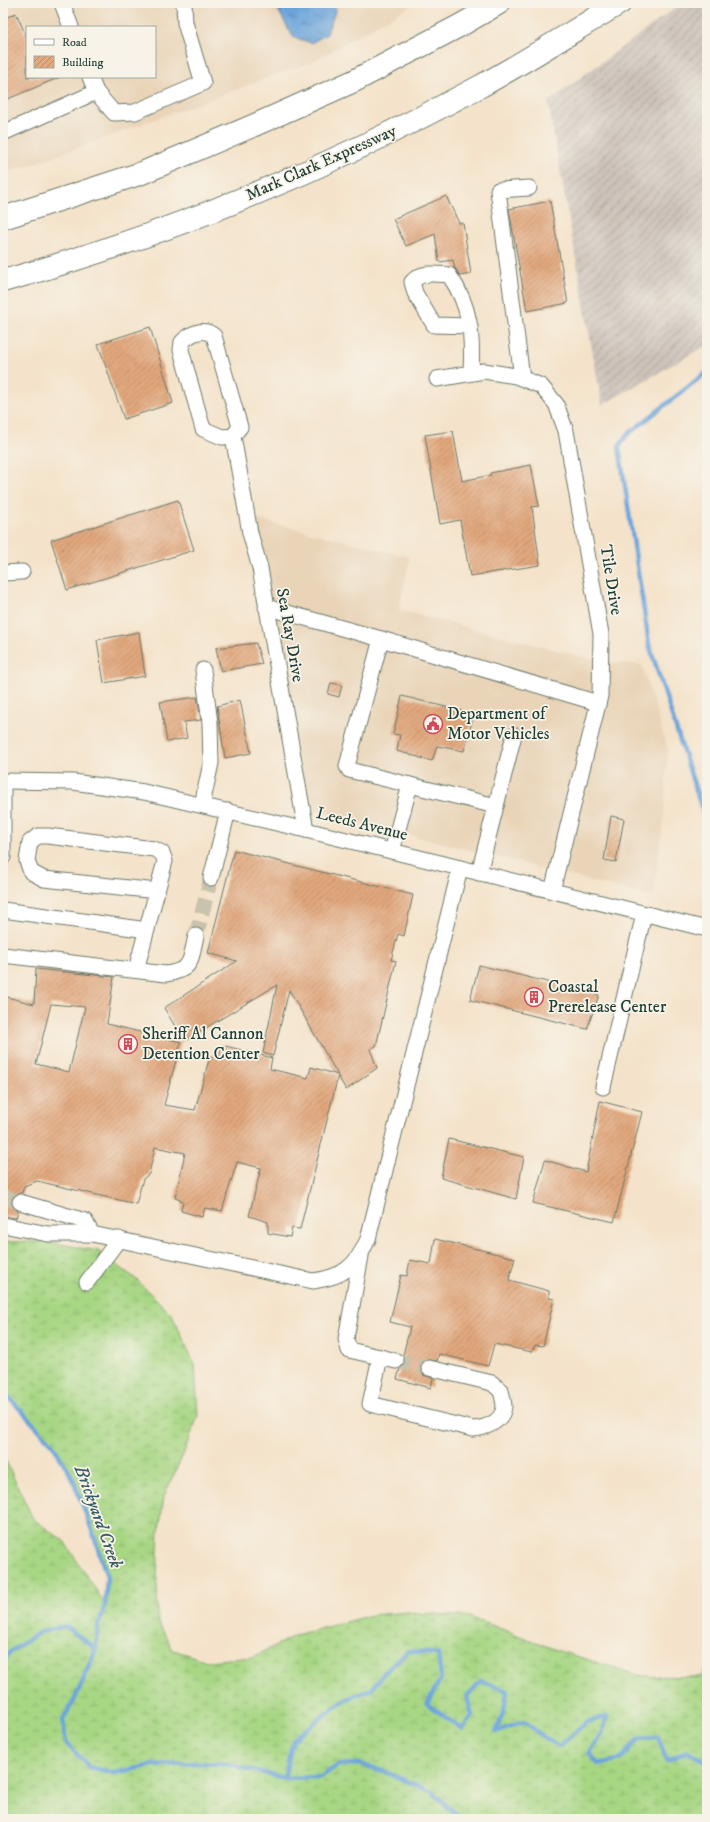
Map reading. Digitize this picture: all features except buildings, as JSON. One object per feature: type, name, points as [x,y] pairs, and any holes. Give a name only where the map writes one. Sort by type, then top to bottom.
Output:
[{"type":"highway","points":[[3,218],[142,173],[257,124],[354,81],[462,26],[499,3]]},
{"type":"highway","name":"Mark Clark Expressway","points":[[3,281],[123,244],[185,222],[288,179],[389,132],[480,87],[620,3]]},
{"type":"street","points":[[62,3],[71,26]]},
{"type":"street","points":[[90,78],[96,92],[114,113],[135,112],[203,83],[185,23],[184,3]]},
{"type":"street","points":[[3,133],[96,92]]},
{"type":"street","points":[[522,378],[498,190],[529,188]]},
{"type":"street","points":[[470,326],[472,348],[471,373]]},
{"type":"street","points":[[204,331],[209,331],[214,336],[240,427],[235,442],[203,429],[181,350],[182,342],[187,336],[204,331]]},
{"type":"street","name":"Tile Drive","points":[[437,379],[484,371],[522,378],[541,386],[556,404],[566,431],[601,634],[600,696],[552,891]]},
{"type":"street","name":"Sea Ray Drive","points":[[235,442],[250,533],[260,568],[306,830]]},
{"type":"street","points":[[3,573],[22,572]]},
{"type":"street","points":[[266,607],[381,639],[598,703]]},
{"type":"street","points":[[381,639],[347,766],[349,770],[496,806]]},
{"type":"street","points":[[202,805],[211,763],[210,723],[203,670]]},
{"type":"street","points":[[479,873],[514,735]]},
{"type":"street","points":[[3,781],[3,858]]},
{"type":"street","name":"Leeds Avenue","points":[[3,781],[73,782],[144,792],[228,811],[707,929]]},
{"type":"street","points":[[392,851],[410,785]]},
{"type":"street","points":[[211,878],[228,811]]},
{"type":"street","points":[[136,970],[158,891],[165,861],[162,853],[154,849],[48,836],[38,836],[30,842],[27,861],[31,872],[44,879],[158,891]]},
{"type":"street","points":[[396,1361],[349,1350],[346,1339],[361,1256],[368,1239],[460,868]]},
{"type":"street","points":[[3,910],[147,930]]},
{"type":"street","points":[[603,1087],[644,914]]},
{"type":"street","points":[[3,955],[166,974],[181,972],[190,963],[196,936]]},
{"type":"street","points":[[20,1202],[85,1221],[92,1234]]},
{"type":"street","points":[[3,1225],[48,1234],[92,1234],[313,1281],[330,1278],[346,1270],[361,1256]]},
{"type":"street","points":[[87,1282],[119,1239]]},
{"type":"street","points":[[380,1357],[370,1404],[473,1429],[484,1428],[499,1419],[504,1407],[501,1391],[492,1383],[429,1368]]},
{"type":"shaded area","points":[[3,3],[415,3],[314,61],[31,165],[3,173]]},
{"type":"shaded area","points":[[682,3],[707,3],[707,345],[602,405],[548,102]]},
{"type":"shaded area","points":[[248,517],[410,557],[399,610],[600,661],[642,665],[668,750],[664,818],[653,897],[302,807]]},
{"type":"green space","points":[[43,1241],[98,1251],[136,1279],[172,1315],[195,1365],[198,1416],[183,1455],[164,1496],[159,1531],[157,1578],[158,1622],[173,1650],[207,1661],[253,1657],[296,1635],[372,1615],[409,1612],[470,1617],[559,1651],[642,1676],[701,1677],[707,1668],[707,1819],[3,1819],[3,1455],[33,1519],[64,1541],[105,1604],[107,1577],[93,1533],[72,1477],[53,1445],[3,1391],[3,1242]]},
{"type":"water","points":[[274,3],[334,3],[336,9],[327,34],[311,43],[293,37]]},
{"type":"waterway","points":[[707,372],[627,435],[619,447],[649,644],[707,825]]},
{"type":"waterway","name":"Brickyard Creek","points":[[3,1391],[53,1445],[72,1477],[93,1533],[107,1577],[105,1605],[98,1626],[96,1649]]},
{"type":"waterway","points":[[3,1663],[10,1652],[40,1632],[65,1626],[96,1649],[74,1701],[63,1719],[66,1743],[89,1767],[114,1773],[153,1765],[194,1763],[228,1764],[284,1778],[321,1777],[338,1765],[360,1764],[388,1773],[432,1792],[461,1819]]},
{"type":"waterway","points":[[284,1778],[293,1740],[344,1700],[372,1689],[384,1673],[408,1651],[438,1654],[441,1678],[427,1704],[462,1729],[472,1716],[467,1696],[481,1681],[507,1691],[504,1710],[496,1732],[524,1721],[545,1738],[560,1746],[586,1722],[607,1717],[601,1736],[589,1752],[598,1764],[621,1759],[638,1739],[658,1737],[667,1761],[688,1751],[707,1763]]},
{"type":"tunnel","points":[[196,936],[211,878]]},
{"type":"tunnel","points":[[3,1197],[20,1202]]},
{"type":"tunnel","points":[[396,1361],[429,1368]]},
{"type":"place","name":"Department of Motor Vehicles","points":[[433,724]]},
{"type":"place","name":"Coastal Prerelease Center","points":[[534,997]]},
{"type":"place","name":"Sheriff Al Cannon Detention Center","points":[[128,1044]]}]
